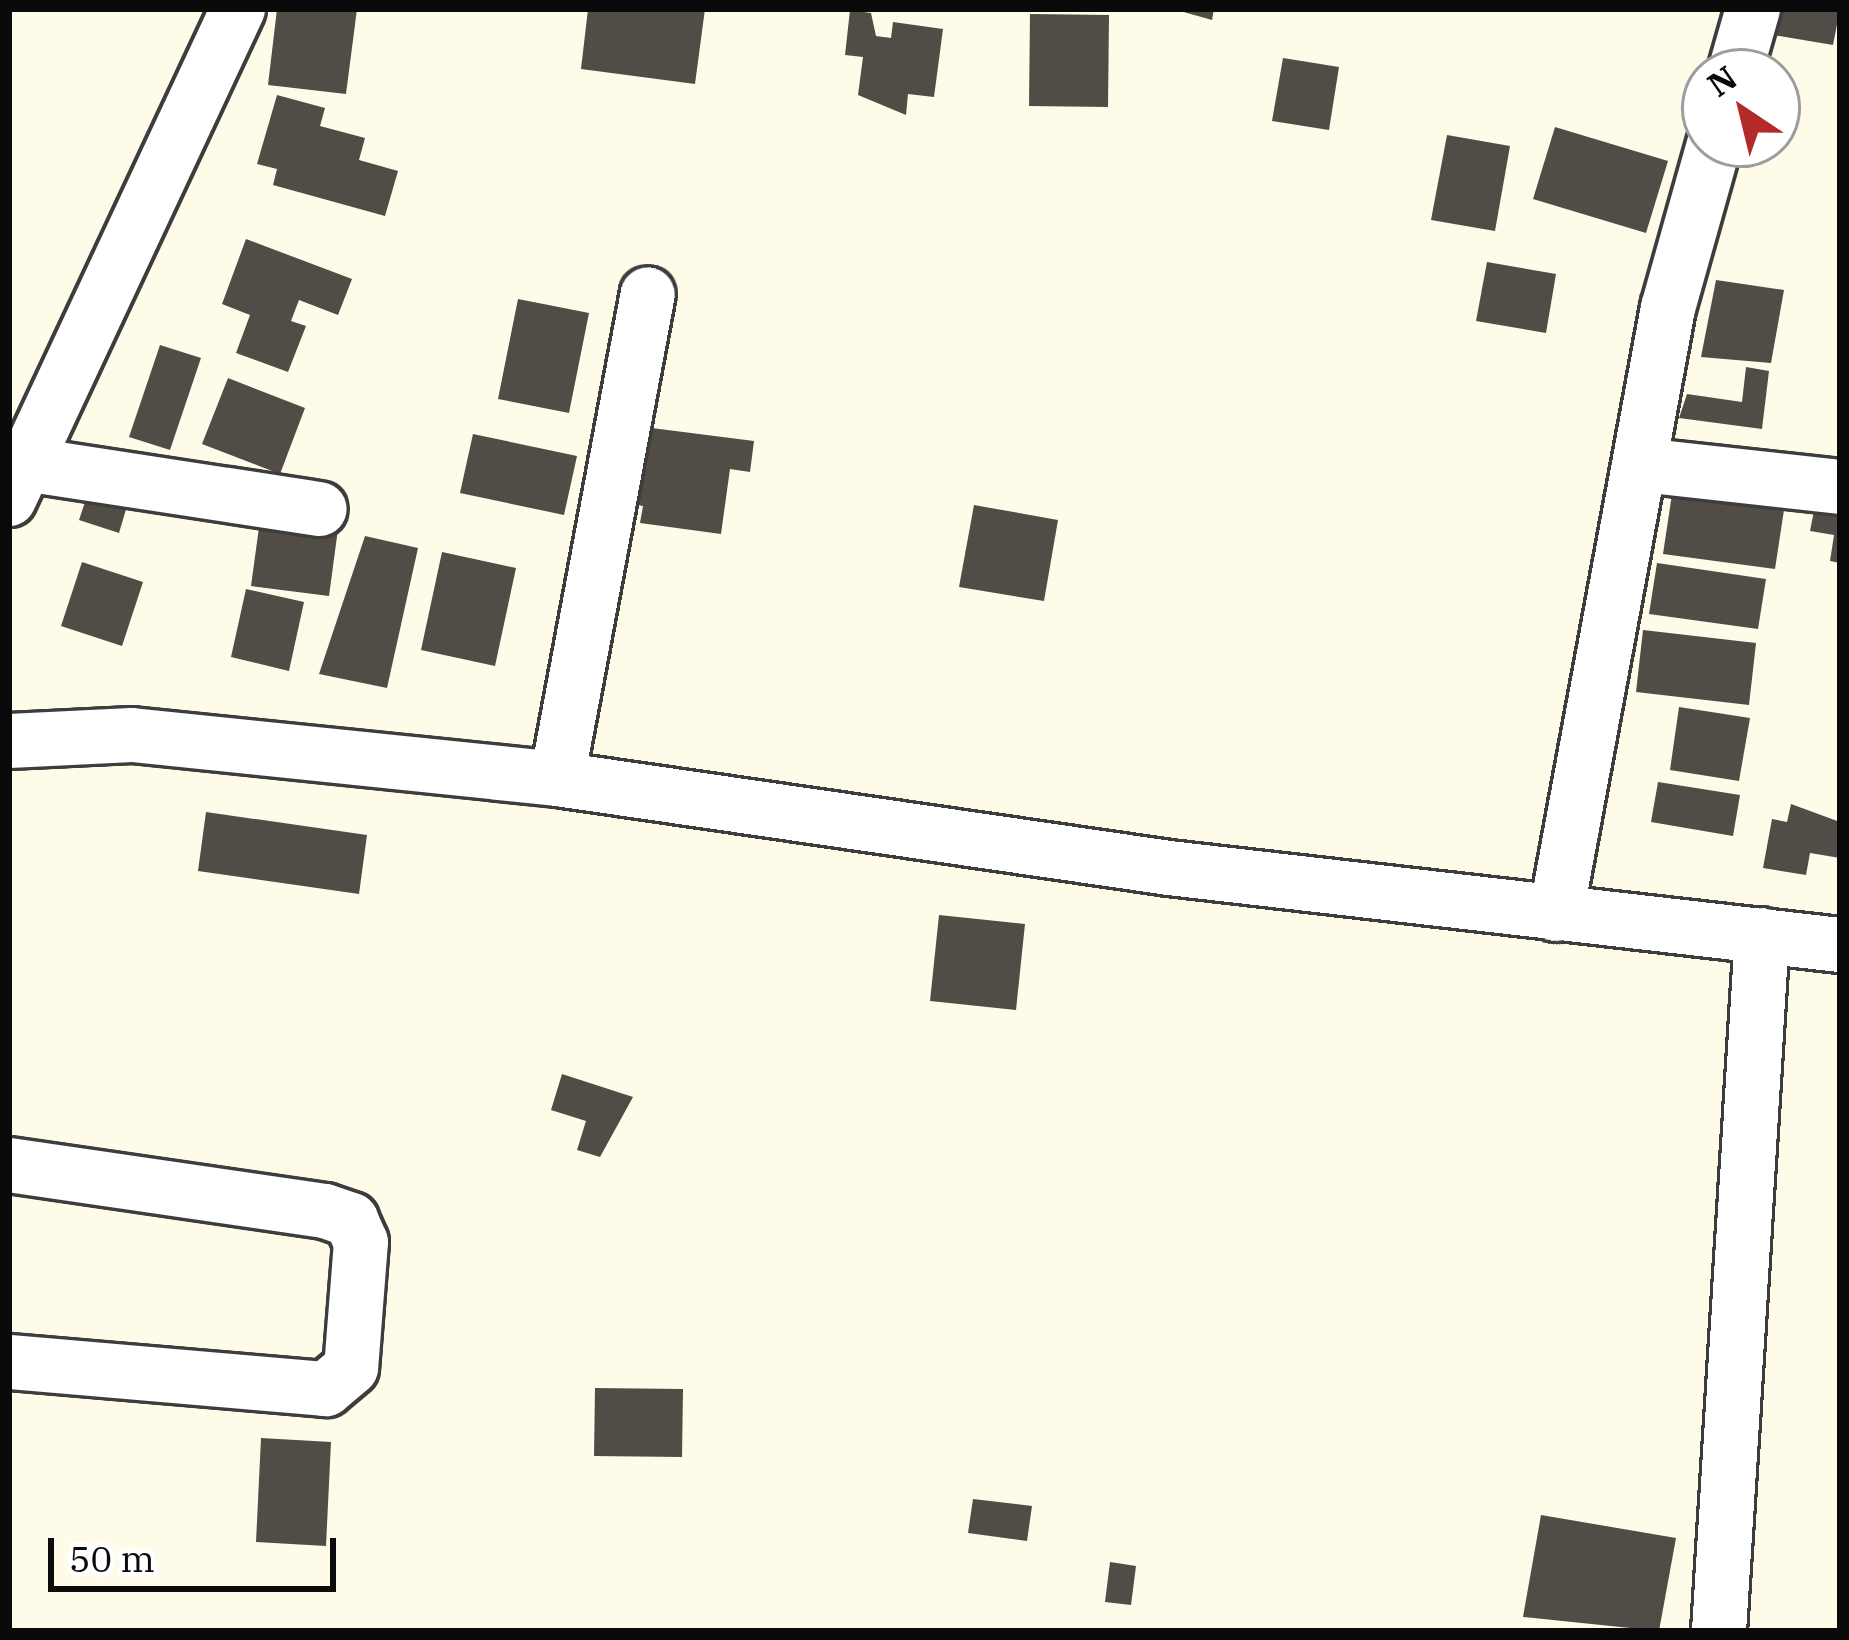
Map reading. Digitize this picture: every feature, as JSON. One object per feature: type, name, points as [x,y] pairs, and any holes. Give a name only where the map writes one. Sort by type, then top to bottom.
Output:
[{"type":"street","points":[[238,9],[17,482],[320,509]]},
{"type":"street","points":[[1742,48],[1753,9]]},
{"type":"street","points":[[1556,914],[1682,242],[1706,168]]},
{"type":"street","points":[[557,779],[648,293]]},
{"type":"street","points":[[1641,465],[1840,487]]},
{"type":"street","points":[[9,741],[132,735],[557,779],[1556,914],[1840,945]]},
{"type":"street","points":[[1719,1631],[1762,935]]},
{"type":"street","points":[[9,1165],[325,1211],[351,1220],[362,1242],[351,1368],[326,1389],[9,1362]]},
{"type":"building","points":[[277,9],[357,9],[346,94],[268,85]]},
{"type":"building","points":[[588,9],[705,9],[695,84],[581,69]]},
{"type":"building","points":[[1173,9],[1214,9],[1212,20]]},
{"type":"building","points":[[1778,9],[1840,9],[1833,45],[1773,35]]},
{"type":"building","points":[[850,10],[871,13],[876,36],[891,38],[893,22],[943,29],[934,97],[908,94],[906,115],[858,95],[863,57],[845,55]]},
{"type":"building","points":[[1030,14],[1109,15],[1108,107],[1029,106]]},
{"type":"building","points":[[1283,58],[1339,67],[1329,130],[1272,121]]},
{"type":"building","points":[[277,95],[325,108],[320,126],[365,138],[359,160],[398,171],[385,216],[273,185],[277,169],[257,164]]},
{"type":"building","points":[[1555,127],[1668,161],[1646,233],[1533,199]]},
{"type":"building","points":[[1447,135],[1510,146],[1495,231],[1431,220]]},
{"type":"building","points":[[246,239],[352,279],[338,315],[299,300],[291,321],[306,326],[288,372],[236,353],[250,315],[222,304]]},
{"type":"building","points":[[1487,262],[1556,274],[1546,333],[1476,321]]},
{"type":"building","points":[[1716,280],[1784,290],[1771,363],[1701,357]]},
{"type":"building","points":[[518,299],[589,313],[569,413],[498,399]]},
{"type":"building","points":[[160,345],[201,358],[170,450],[129,437]]},
{"type":"building","points":[[1746,367],[1769,371],[1762,429],[1679,418],[1687,394],[1742,402]]},
{"type":"building","points":[[228,378],[305,408],[280,474],[202,444]]},
{"type":"building","points":[[636,426],[754,441],[750,472],[730,469],[721,534],[640,523],[643,506],[625,503]]},
{"type":"building","points":[[473,434],[577,456],[564,515],[460,493]]},
{"type":"building","points":[[88,493],[127,506],[119,533],[79,520]]},
{"type":"building","points":[[1672,494],[1784,510],[1775,569],[1663,554]]},
{"type":"building","points":[[1817,495],[1840,499],[1840,563],[1830,561],[1834,535],[1810,531]]},
{"type":"building","points":[[974,505],[1058,520],[1044,601],[959,587]]},
{"type":"building","points":[[260,520],[338,529],[329,596],[251,586]]},
{"type":"building","points":[[365,536],[418,548],[387,688],[319,674]]},
{"type":"building","points":[[442,552],[516,568],[495,666],[421,650]]},
{"type":"building","points":[[82,562],[143,582],[122,646],[61,626]]},
{"type":"building","points":[[1657,563],[1766,579],[1758,629],[1649,614]]},
{"type":"building","points":[[246,589],[304,602],[289,671],[231,657]]},
{"type":"building","points":[[1643,630],[1756,643],[1749,705],[1636,692]]},
{"type":"building","points":[[1679,707],[1750,718],[1739,781],[1670,770]]},
{"type":"building","points":[[1658,782],[1740,795],[1733,836],[1651,822]]},
{"type":"building","points":[[1791,804],[1840,822],[1840,858],[1810,853],[1806,875],[1763,868],[1772,819],[1787,822]]},
{"type":"building","points":[[206,812],[367,835],[359,894],[198,871]]},
{"type":"building","points":[[939,915],[1025,924],[1016,1010],[930,1001]]},
{"type":"building","points":[[562,1074],[633,1097],[600,1157],[577,1150],[586,1121],[551,1110]]},
{"type":"building","points":[[595,1388],[683,1389],[682,1457],[594,1456]]},
{"type":"building","points":[[261,1438],[331,1442],[326,1546],[256,1542]]},
{"type":"building","points":[[973,1499],[1032,1506],[1027,1541],[968,1533]]},
{"type":"building","points":[[1541,1515],[1676,1538],[1659,1631],[1523,1617]]},
{"type":"building","points":[[1110,1562],[1136,1566],[1131,1605],[1105,1602]]}]
